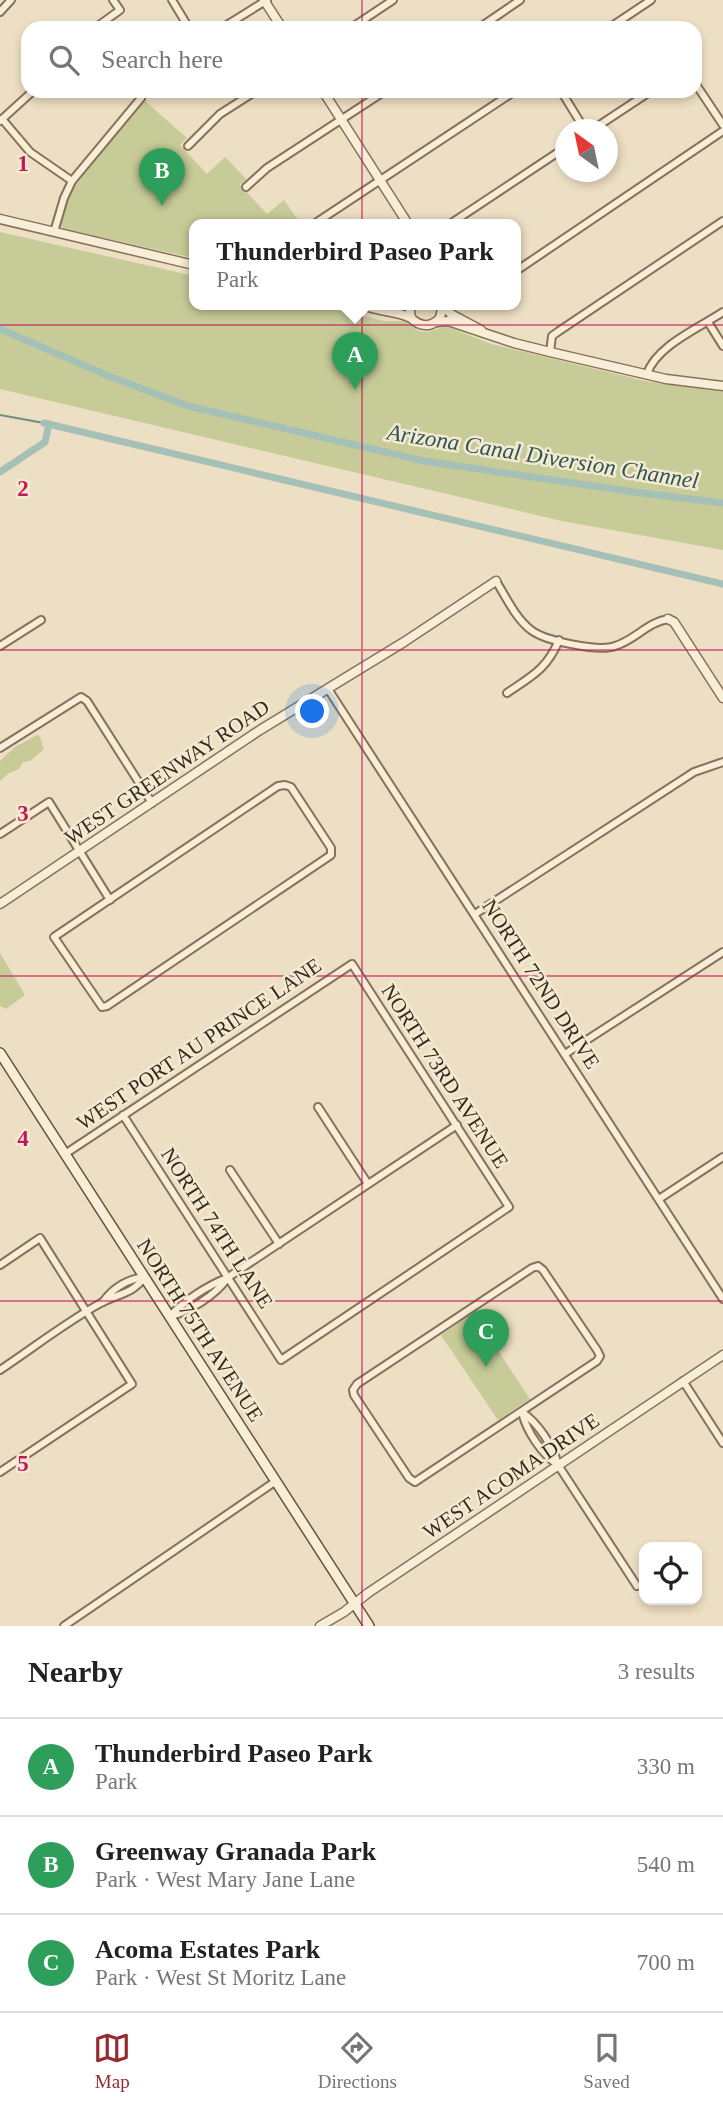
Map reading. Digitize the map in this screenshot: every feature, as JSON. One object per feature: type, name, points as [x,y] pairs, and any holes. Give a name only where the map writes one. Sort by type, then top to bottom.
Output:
[{"type":"main road","name":"NORTH 75TH AVENUE","points":[[0,1053],[369,1626]]},
{"type":"street","points":[[0,12],[11,0]]},
{"type":"street","points":[[105,21],[120,10],[113,0]]},
{"type":"street","points":[[172,0],[186,21]]},
{"type":"street","points":[[233,21],[265,0],[278,21]]},
{"type":"street","points":[[362,21],[393,0]]},
{"type":"street","points":[[489,21],[520,0]]},
{"type":"street","points":[[620,21],[651,0]]},
{"type":"street","points":[[702,94],[723,125]]},
{"type":"street","points":[[25,98],[1,120],[30,152],[72,181]]},
{"type":"street","points":[[54,232],[72,181],[141,98]]},
{"type":"street","points":[[188,146],[220,114],[245,98]]},
{"type":"street","points":[[327,98],[405,219]]},
{"type":"street","points":[[246,187],[267,168],[375,98]]},
{"type":"street","points":[[322,219],[503,98]]},
{"type":"street","points":[[565,98],[578,119]]},
{"type":"street","points":[[609,119],[640,98]]},
{"type":"street","points":[[521,268],[723,131]]},
{"type":"street","points":[[457,219],[555,154]]},
{"type":"street","points":[[0,219],[189,264]]},
{"type":"street","points":[[550,352],[552,336],[723,221]]},
{"type":"street","points":[[373,310],[403,314],[426,326],[437,321],[448,321],[550,352],[690,383],[723,386]]},
{"type":"street","points":[[409,310],[411,318]]},
{"type":"street","points":[[437,321],[443,310]]},
{"type":"street","points":[[448,310],[486,334]]},
{"type":"street","points":[[648,374],[656,357],[723,312]]},
{"type":"street","points":[[708,322],[723,346]]},
{"type":"street","points":[[496,582],[529,629],[538,635],[559,640],[603,649],[613,647],[656,621],[668,619],[674,622],[723,698]]},
{"type":"street","name":"WEST GREENWAY ROAD","points":[[0,904],[260,730],[496,582]]},
{"type":"street","points":[[0,646],[41,620]]},
{"type":"street","points":[[507,693],[542,670],[552,658],[559,640]]},
{"type":"street","name":"NORTH 72ND DRIVE","points":[[328,689],[723,1299]]},
{"type":"street","points":[[0,748],[81,697],[87,701],[152,803]]},
{"type":"street","points":[[475,914],[694,772],[723,762]]},
{"type":"street","points":[[278,786],[291,787],[331,848],[331,855],[102,1007],[54,937],[110,900],[278,786]]},
{"type":"street","points":[[0,834],[48,802],[110,900]]},
{"type":"street","points":[[565,1054],[723,952]]},
{"type":"street","name":"WEST PORT AU PRINCE LANE","points":[[65,1154],[352,964]]},
{"type":"street","name":"NORTH 73RD AVENUE","points":[[281,1360],[509,1207],[352,964]]},
{"type":"street","points":[[318,1107],[368,1184]]},
{"type":"street","name":"NORTH 74TH LANE","points":[[123,1115],[281,1360]]},
{"type":"street","points":[[170,1317],[181,1305],[227,1278],[457,1125]]},
{"type":"street","points":[[659,1199],[723,1157]]},
{"type":"street","points":[[230,1170],[279,1244]]},
{"type":"street","points":[[0,1265],[40,1238],[132,1384],[0,1472]]},
{"type":"street","points":[[538,1266],[600,1356],[597,1361],[522,1412],[415,1482],[409,1478],[353,1390],[357,1384],[508,1283],[538,1266]]},
{"type":"street","points":[[0,1370],[103,1301],[108,1294],[132,1279],[145,1277]]},
{"type":"street","name":"WEST ACOMA DRIVE","points":[[320,1626],[723,1355]]},
{"type":"street","points":[[683,1381],[723,1443]]},
{"type":"street","points":[[522,1412],[532,1419],[547,1441],[558,1465],[637,1586]]},
{"type":"street","points":[[522,1412],[525,1424],[548,1459],[558,1465]]},
{"type":"street","points":[[540,1446],[547,1441]]},
{"type":"street","points":[[64,1626],[276,1481]]},
{"type":"green space","points":[[145,101],[187,138],[180,145],[207,174],[225,157],[246,179],[240,185],[267,214],[284,200],[297,219],[189,219],[189,257],[63,229],[60,224],[63,210],[71,194],[108,143]]},
{"type":"green space","points":[[0,232],[189,275],[189,310],[339,310],[384,321],[405,321],[424,332],[446,326],[491,344],[645,381],[723,392],[723,550],[562,521],[0,389]]},
{"type":"green space","points":[[37,735],[44,749],[0,781],[0,761],[15,747]]},
{"type":"green space","points":[[0,953],[25,995],[6,1009],[0,1006]]},
{"type":"green space","points":[[473,1313],[530,1399],[498,1420],[441,1335]]},
{"type":"waterway","name":"Arizona Canal Diversion Channel","points":[[0,329],[111,377],[188,406],[424,461],[723,503]]},
{"type":"waterway","points":[[0,415],[44,423]]},
{"type":"waterway","points":[[44,423],[723,584]]},
{"type":"waterway","points":[[0,472],[45,442],[49,424]]},
{"type":"place","name":"Greenway Granada Park","points":[[162,206]]},
{"type":"place","name":"Thunderbird Paseo Park","points":[[355,390]]},
{"type":"place","name":"Acoma Estates Park","points":[[486,1367]]}]
